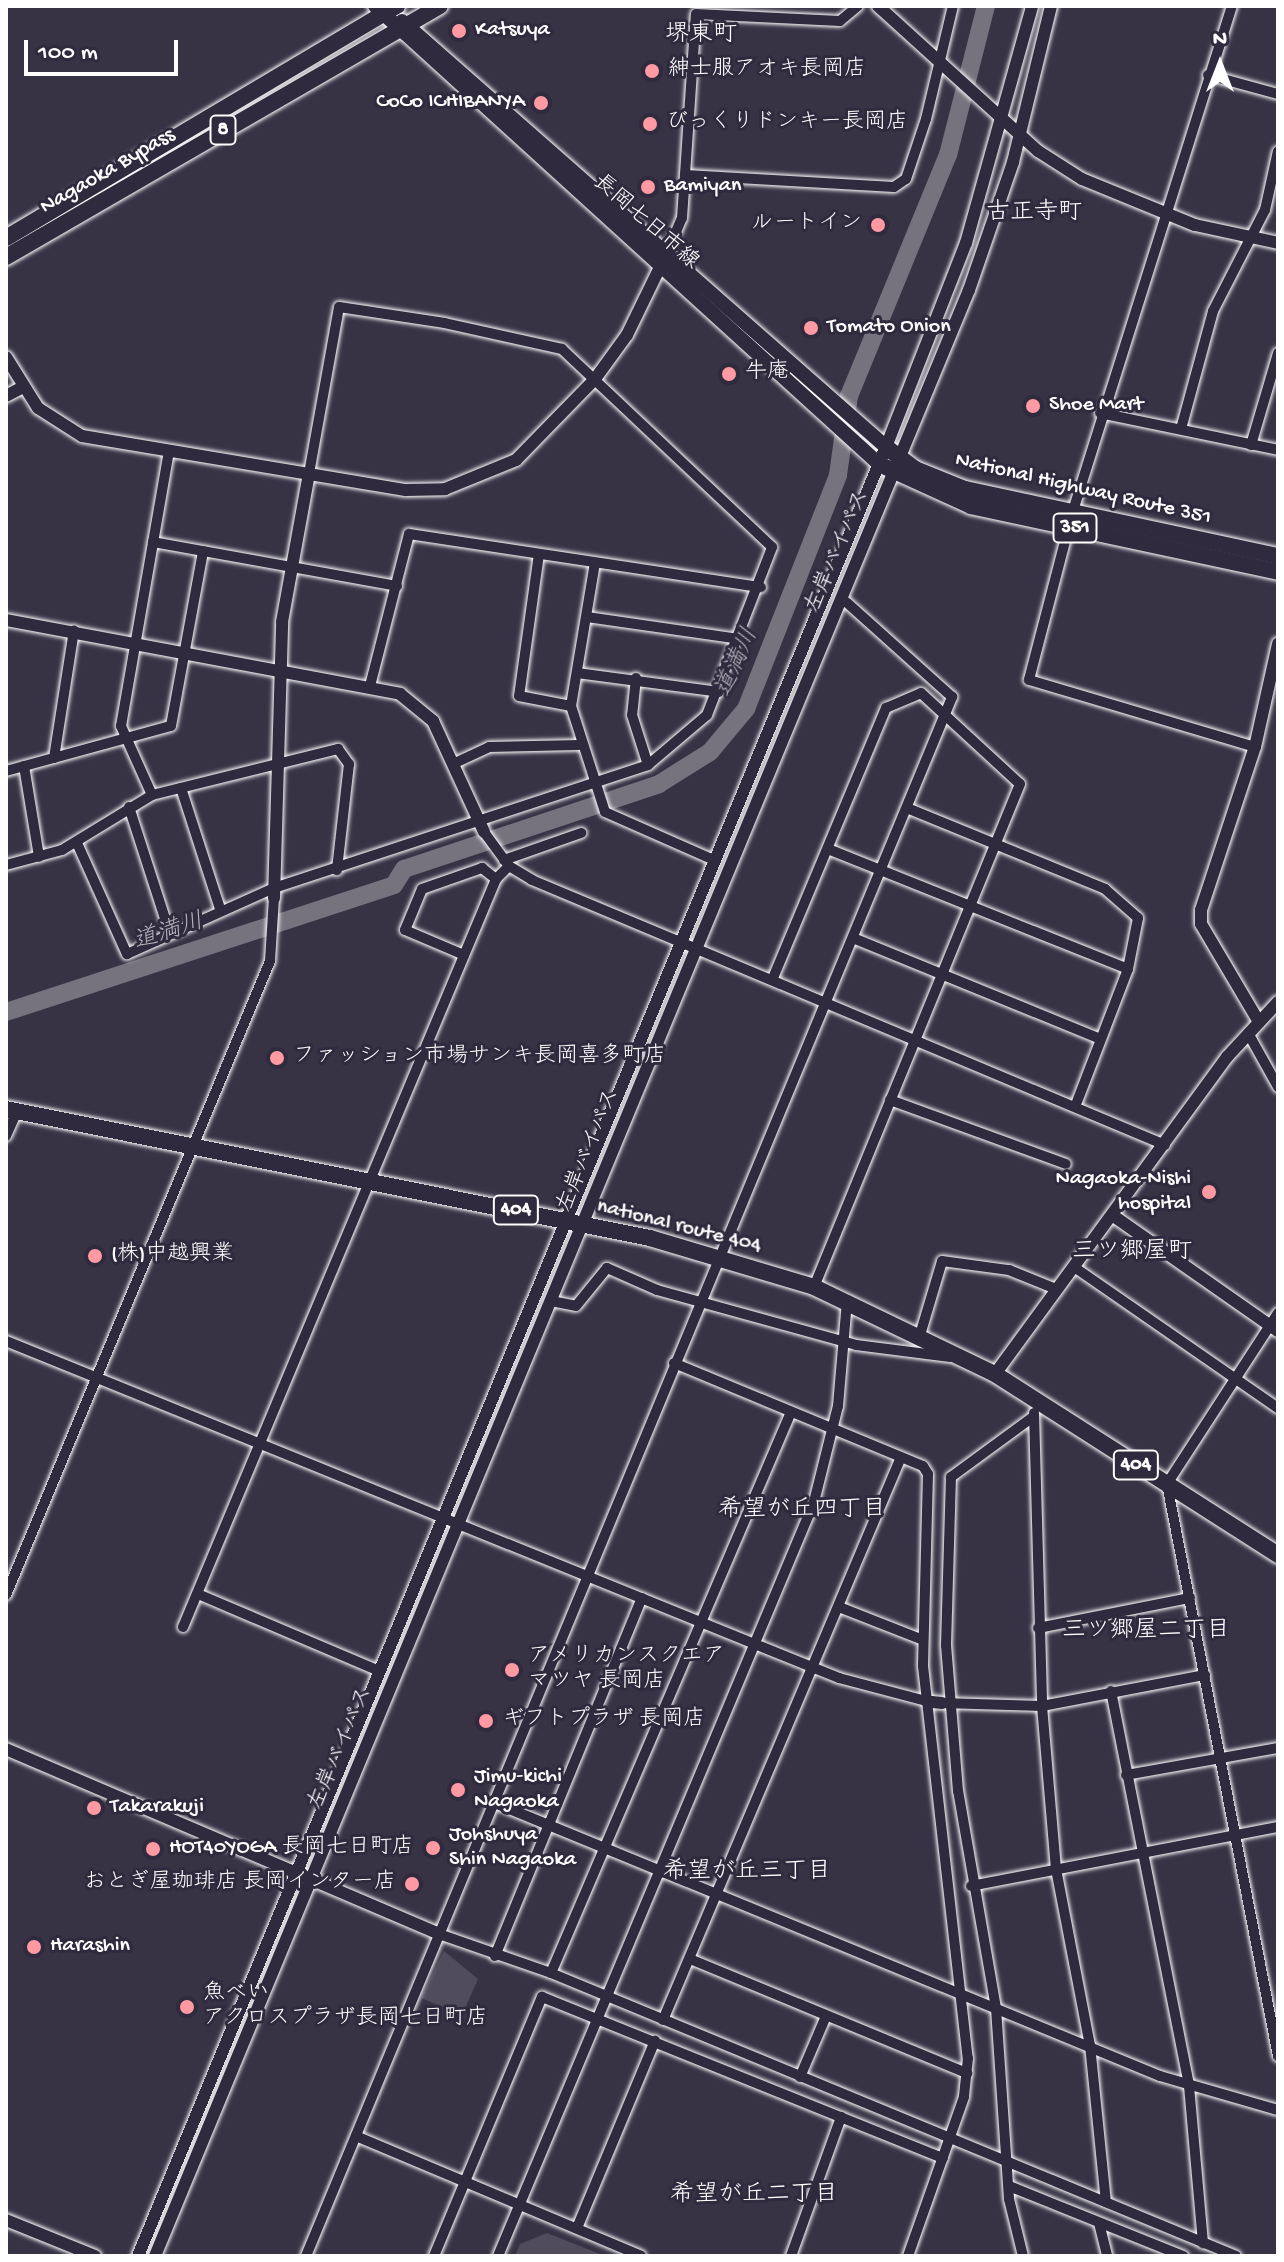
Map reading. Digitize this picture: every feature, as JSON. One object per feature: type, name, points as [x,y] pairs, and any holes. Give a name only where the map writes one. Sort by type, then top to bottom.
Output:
[{"type":"highway","name":"Nagaoka Bypass","points":[[6,257],[440,6]]},
{"type":"highway","name":"Nagaoka Bypass","points":[[6,238],[385,9]]},
{"type":"highway","name":"National Highway Route 351","points":[[893,453],[952,484],[1070,520],[1278,572]]},
{"type":"highway","name":"National Highway Route 351","points":[[879,464],[893,475],[951,501],[1278,556]]},
{"type":"highway","name":"national route 404","points":[[12,1110],[371,1178],[722,1257],[814,1287],[920,1335],[995,1374],[1034,1409],[1167,1484],[1278,1555]]},
{"type":"main road","name":"長岡七日市線","points":[[385,9],[412,23],[893,453]]},
{"type":"main road","name":"長岡七日市線","points":[[385,9],[395,30],[879,464]]},
{"type":"street","points":[[6,357],[23,387],[61,428],[169,451],[424,491],[474,481],[516,460],[595,379],[627,335],[667,253],[682,218],[696,14],[840,21],[858,6]]},
{"type":"street","points":[[878,6],[1021,136],[1082,179],[1161,213],[1278,243]]},
{"type":"street","points":[[686,175],[894,187],[906,179],[926,119],[937,60],[953,6]]},
{"type":"street","name":"左岸バイパス","points":[[138,2256],[377,1670],[696,948],[893,475],[893,453],[1004,121],[1032,6]]},
{"type":"street","name":"左岸バイパス","points":[[155,2256],[551,1301],[573,1223],[714,860],[879,464],[893,453],[983,254],[1021,136],[1051,6]]},
{"type":"street","points":[[1232,6],[1161,213],[1100,413],[1029,680],[1255,747]]},
{"type":"street","points":[[1208,75],[1278,94]]},
{"type":"street","points":[[1181,429],[1213,311],[1252,238],[1278,151]]},
{"type":"street","points":[[6,1595],[270,961],[274,931],[274,893],[277,762],[280,672],[293,565],[339,307],[546,340],[595,379],[772,541],[761,587],[719,692],[686,740],[648,765],[482,827],[337,870],[274,893],[220,909],[121,951],[77,843]]},
{"type":"street","points":[[1251,445],[1278,353]]},
{"type":"street","points":[[6,396],[23,387]]},
{"type":"street","points":[[1100,413],[1278,450]]},
{"type":"street","points":[[152,795],[125,740],[135,642],[169,451]]},
{"type":"street","points":[[370,686],[409,534],[761,587]]},
{"type":"street","points":[[153,542],[397,586]]},
{"type":"street","points":[[6,771],[125,740],[175,722],[203,551]]},
{"type":"street","points":[[539,554],[518,691],[522,699],[571,706]]},
{"type":"street","points":[[595,563],[571,706],[578,745],[592,786],[605,812],[714,860]]},
{"type":"street","points":[[306,2256],[952,697],[846,602]]},
{"type":"street","points":[[587,617],[740,639]]},
{"type":"street","points":[[6,620],[370,686],[420,706],[455,763],[482,827],[505,861],[696,948],[1077,1102],[1165,1145]]},
{"type":"street","points":[[54,758],[74,631]]},
{"type":"street","points":[[1259,1022],[1201,924],[1255,747],[1278,644]]},
{"type":"street","points":[[577,673],[636,678],[719,692]]},
{"type":"street","points":[[636,678],[632,715],[648,765]]},
{"type":"street","points":[[773,978],[886,708],[921,693],[1020,784],[814,1287]]},
{"type":"street","points":[[455,763],[489,747],[578,745]]},
{"type":"street","points":[[6,865],[77,843],[152,795],[323,750],[347,754],[337,870]]},
{"type":"street","points":[[24,766],[39,857]]},
{"type":"street","points":[[181,788],[220,909]]},
{"type":"street","points":[[129,807],[169,931]]},
{"type":"street","points":[[907,808],[1113,894],[1141,928],[1077,1102]]},
{"type":"street","points":[[183,1627],[505,861],[581,833]]},
{"type":"street","points":[[828,849],[972,904],[1128,969]]},
{"type":"street","points":[[464,955],[405,930],[422,889],[482,868],[496,879]]},
{"type":"street","points":[[853,938],[1100,1039]]},
{"type":"street","points":[[995,1374],[1056,1289],[1077,1269],[1248,1033],[1278,1002]]},
{"type":"street","points":[[1248,1033],[1278,1087]]},
{"type":"street","points":[[890,1100],[1066,1164]]},
{"type":"street","points":[[6,1136],[12,1110]]},
{"type":"street","points":[[1115,1217],[1276,1329]]},
{"type":"street","points":[[920,1335],[942,1261],[1009,1270],[1056,1289]]},
{"type":"street","points":[[551,1301],[576,1306],[607,1268],[700,1300],[845,1342],[964,1359]]},
{"type":"street","points":[[1077,1269],[1278,1408]]},
{"type":"street","points":[[498,2256],[814,1502],[834,1428],[847,1301]]},
{"type":"street","points":[[1278,1313],[1276,1329],[1167,1484],[1278,2056]]},
{"type":"street","points":[[6,1341],[814,1667],[937,1703],[1042,1706],[1205,1675]]},
{"type":"street","points":[[674,1363],[901,1457],[928,1474],[923,1640],[996,2008],[1009,2186],[1023,2256]]},
{"type":"street","points":[[1034,1409],[1038,1628],[1056,1869],[1090,2045],[1106,2202]]},
{"type":"street","points":[[908,2256],[951,2136],[967,2073],[937,1703],[951,1477],[1034,1409]]},
{"type":"street","points":[[551,1973],[791,1412]]},
{"type":"street","points":[[663,2020],[901,1457]]},
{"type":"street","points":[[198,1594],[377,1670]]},
{"type":"street","points":[[495,1956],[642,1598]]},
{"type":"street","points":[[1038,1628],[1190,1598]]},
{"type":"street","points":[[839,1607],[923,1640]]},
{"type":"street","points":[[1111,1691],[1189,2086],[1203,2243]]},
{"type":"street","points":[[1126,1775],[1278,1748]]},
{"type":"street","points":[[6,1749],[310,1881],[495,1956],[551,1973],[1236,2256]]},
{"type":"street","points":[[495,1803],[1189,2086],[1278,2110]]},
{"type":"street","points":[[971,1886],[1278,1827]]},
{"type":"street","points":[[690,1959],[967,2073]]},
{"type":"street","points":[[434,2256],[542,1997],[943,2158]]},
{"type":"street","points":[[800,2077],[826,2016]]},
{"type":"street","points":[[577,2228],[655,2041]]},
{"type":"street","points":[[791,2256],[841,2117]]},
{"type":"street","points":[[356,2136],[641,2256]]},
{"type":"street","points":[[1009,2186],[1183,2256]]},
{"type":"street","points":[[6,2220],[95,2256]]},
{"type":"street","points":[[1099,2223],[1107,2256]]},
{"type":"shaded area","points":[[444,1951],[478,1979],[462,2015],[421,1998]]},
{"type":"shaded area","points":[[547,2233],[605,2256],[515,2256],[520,2244]]},
{"type":"waterway","name":"道満川","points":[[6,1012],[394,885],[404,869],[659,784],[710,752],[746,709],[838,475],[849,396],[948,155],[986,6]]},
{"type":"place","name":"Katsuya","points":[[459,31]]},
{"type":"place","name":"紳士服アオキ長岡店","points":[[652,71]]},
{"type":"place","name":"CoCo ICHIBANYA","points":[[541,103]]},
{"type":"place","name":"びっくりドンキー長岡店","points":[[650,124]]},
{"type":"place","name":"Bamiyan","points":[[648,187]]},
{"type":"place","name":"ルートイン","points":[[878,225]]},
{"type":"place","name":"Tomato Onion","points":[[811,328]]},
{"type":"place","name":"牛庵","points":[[729,374]]},
{"type":"place","name":"Shoe Mart","points":[[1033,406]]},
{"type":"place","name":"ファッション市場サンキ長岡喜多町店","points":[[277,1058]]},
{"type":"place","name":"Nagaoka-Nishi hospital","points":[[1209,1192]]},
{"type":"place","name":"(株)中越興業","points":[[95,1256]]},
{"type":"place","name":"アメリカンスクエア マツヤ 長岡店","points":[[512,1670]]},
{"type":"place","name":"ギフトプラザ 長岡店","points":[[486,1721]]},
{"type":"place","name":"Jimu-kichi Nagaoka","points":[[458,1790]]},
{"type":"place","name":"Takarakuji","points":[[94,1808]]},
{"type":"place","name":"Johshuya Shin Nagaoka","points":[[433,1848]]},
{"type":"place","name":"HOT40YOGA 長岡七日町店","points":[[153,1849]]},
{"type":"place","name":"おとぎ屋珈琲店 長岡インター店","points":[[412,1884]]},
{"type":"place","name":"Harashin","points":[[34,1947]]},
{"type":"place","name":"魚べい アクロスプラザ長岡七日町店","points":[[187,2007]]},
{"type":"district","name":"堺東町","points":[[701,36]]},
{"type":"district","name":"古正寺町","points":[[1034,214]]},
{"type":"district","name":"三ツ郷屋町","points":[[1132,1253]]},
{"type":"district","name":"希望が丘四丁目","points":[[802,1511]]},
{"type":"district","name":"三ツ郷屋二丁目","points":[[1146,1632]]},
{"type":"district","name":"希望が丘三丁目","points":[[747,1873]]},
{"type":"district","name":"希望が丘二丁目","points":[[754,2196]]}]
